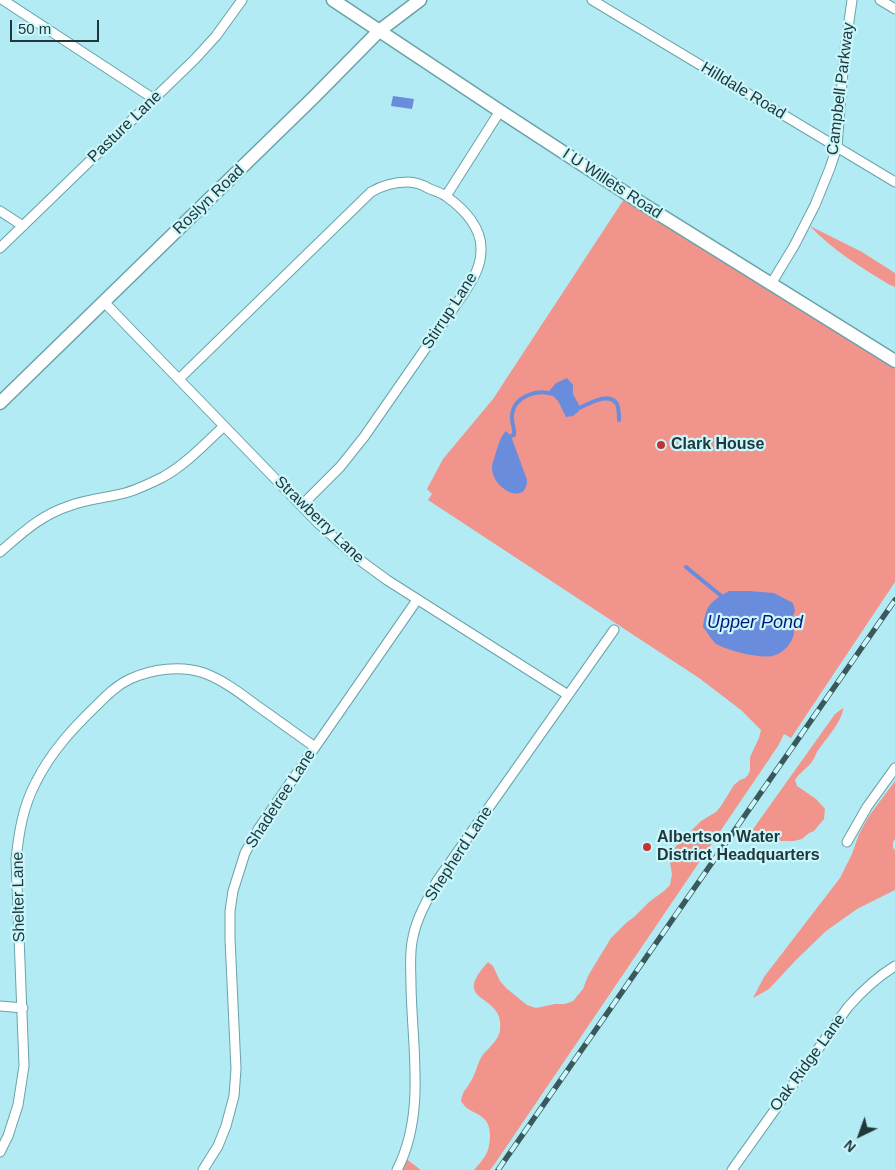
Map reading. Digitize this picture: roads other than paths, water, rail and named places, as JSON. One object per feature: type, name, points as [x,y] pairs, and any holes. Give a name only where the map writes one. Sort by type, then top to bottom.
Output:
[{"type":"main road","name":"I U Willets Road","points":[[333,0],[638,201],[895,361]]},
{"type":"main road","name":"Roslyn Road","points":[[0,403],[379,31],[420,0]]},
{"type":"street","points":[[3,0],[154,99]]},
{"type":"street","name":"Pasture Lane","points":[[0,248],[195,60],[216,36],[242,0]]},
{"type":"street","name":"Hilldale Road","points":[[592,0],[895,182]]},
{"type":"street","name":"Campbell Parkway","points":[[771,284],[815,206],[837,148],[844,57],[852,0]]},
{"type":"street","points":[[880,0],[895,9]]},
{"type":"street","points":[[446,196],[500,111]]},
{"type":"street","name":"Stirrup Lane","points":[[179,379],[371,192],[390,184],[409,182],[420,184],[446,196],[465,212],[476,227],[479,236],[481,250],[477,272],[364,437],[340,467],[302,506]]},
{"type":"street","points":[[0,211],[23,226]]},
{"type":"street","name":"Strawberry Lane","points":[[104,302],[319,524],[357,558],[417,600],[568,695]]},
{"type":"street","points":[[0,552],[26,529],[49,514],[86,501],[126,493],[164,477],[186,461],[224,426]]},
{"type":"street","name":"Shadetree Lane","points":[[203,1170],[218,1146],[226,1126],[234,1096],[236,1069],[230,910],[233,891],[245,852],[258,828],[417,600]]},
{"type":"street","name":"Shepherd Lane","points":[[397,1170],[410,1136],[414,1114],[415,1065],[411,1013],[410,959],[413,938],[419,918],[437,881],[614,630]]},
{"type":"street","name":"Shelter Lane","points":[[0,1152],[8,1136],[18,1105],[24,1066],[16,859],[18,836],[26,806],[36,782],[57,747],[81,720],[113,690],[129,679],[153,671],[183,669],[204,673],[228,685],[315,747]]},
{"type":"street","points":[[847,842],[867,807],[895,768]]},
{"type":"street","points":[[892,968],[895,978]]},
{"type":"street","name":"Oak Ridge Lane","points":[[732,1170],[848,1007],[865,988],[892,968]]},
{"type":"street","points":[[0,1006],[23,1008]]},
{"type":"water","points":[[393,96],[414,99],[412,109],[391,106]]},
{"type":"water","points":[[567,378],[573,385],[573,394],[579,405],[579,411],[573,416],[566,417],[558,401],[550,393],[550,390],[556,383]]},
{"type":"water","points":[[506,431],[511,436],[527,480],[522,492],[516,494],[497,483],[492,468],[500,441]]},
{"type":"water","name":"Upper Pond","points":[[729,591],[774,593],[793,603],[795,611],[791,620],[794,635],[787,647],[776,655],[767,657],[734,651],[715,643],[703,627],[706,614],[713,601]]},
{"type":"waterway","points":[[511,436],[514,435],[512,415],[517,403],[534,393],[553,394]]},
{"type":"waterway","points":[[575,405],[579,408],[604,398],[613,400],[619,410],[619,420]]},
{"type":"waterway","points":[[686,567],[725,599]]},
{"type":"railway","points":[[498,1170],[895,600]]},
{"type":"place","name":"Clark House","points":[[661,445]]},
{"type":"place","name":"Albertson Water District Headquarters","points":[[647,847]]}]
